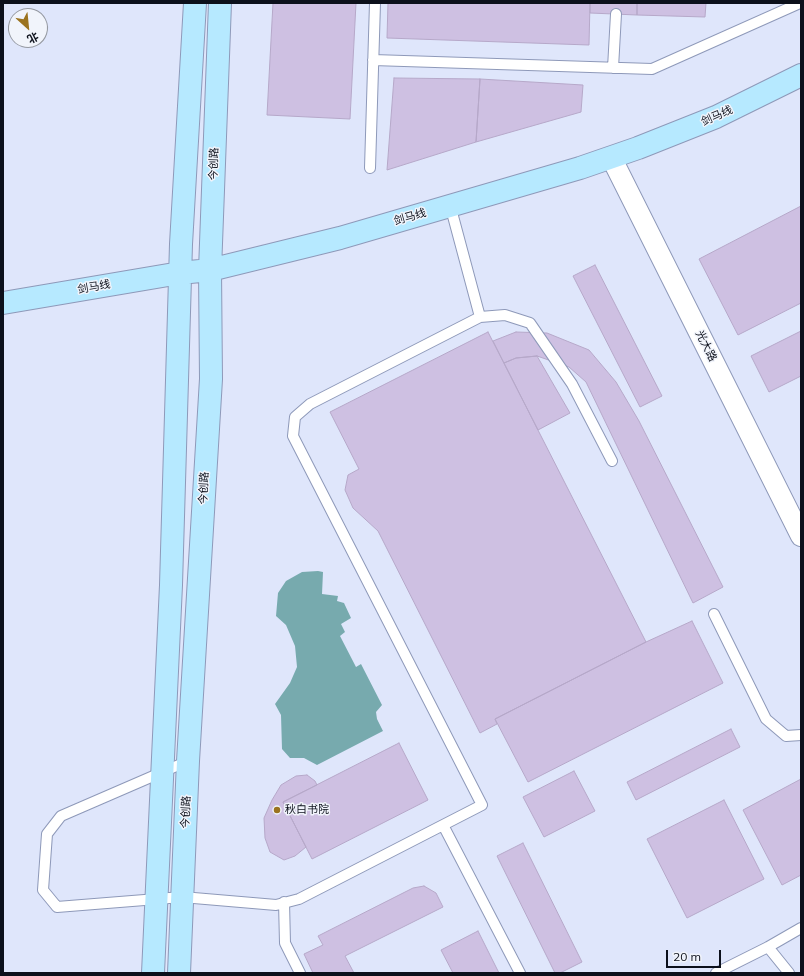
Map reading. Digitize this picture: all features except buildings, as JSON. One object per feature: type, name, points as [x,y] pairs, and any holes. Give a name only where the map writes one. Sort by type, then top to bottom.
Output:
[{"type":"main road","points":[[153,973],[171,585],[181,244],[195,3]]},
{"type":"main road","name":"今创路","points":[[179,973],[188,761],[211,379],[210,270],[220,3]]},
{"type":"main road","name":"剑马线","points":[[3,302],[180,273],[210,270],[340,238],[580,168],[638,148],[716,117],[801,76]]},
{"type":"street","name":"光大路","points":[[611,157],[801,536]]},
{"type":"lane","points":[[370,168],[375,3]]},
{"type":"lane","points":[[373,60],[652,69],[800,3]]},
{"type":"lane","points":[[613,68],[616,14]]},
{"type":"lane","points":[[450,205],[480,317]]},
{"type":"lane","points":[[188,761],[60,816],[46,834],[43,890],[57,907],[182,897],[276,905],[299,899],[482,804],[293,436],[295,417],[310,404],[480,317],[505,315],[530,323],[572,384],[612,462]]},
{"type":"lane","points":[[714,614],[766,719],[786,736],[801,735]]},
{"type":"lane","points":[[443,825],[520,973]]},
{"type":"lane","points":[[284,902],[285,943],[300,973]]},
{"type":"lane","points":[[716,973],[768,947],[801,928]]},
{"type":"lane","points":[[768,947],[789,973]]},
{"type":"shaded area","points":[[302,572],[323,572],[322,594],[338,596],[337,601],[344,603],[351,618],[341,624],[345,632],[340,636],[356,667],[361,664],[382,705],[376,712],[377,719],[383,731],[317,765],[304,758],[290,758],[282,749],[281,715],[275,704],[290,683],[297,667],[295,646],[286,625],[276,616],[278,593],[286,581]]},
{"type":"place","name":"秋白书院","points":[[277,810]]}]
